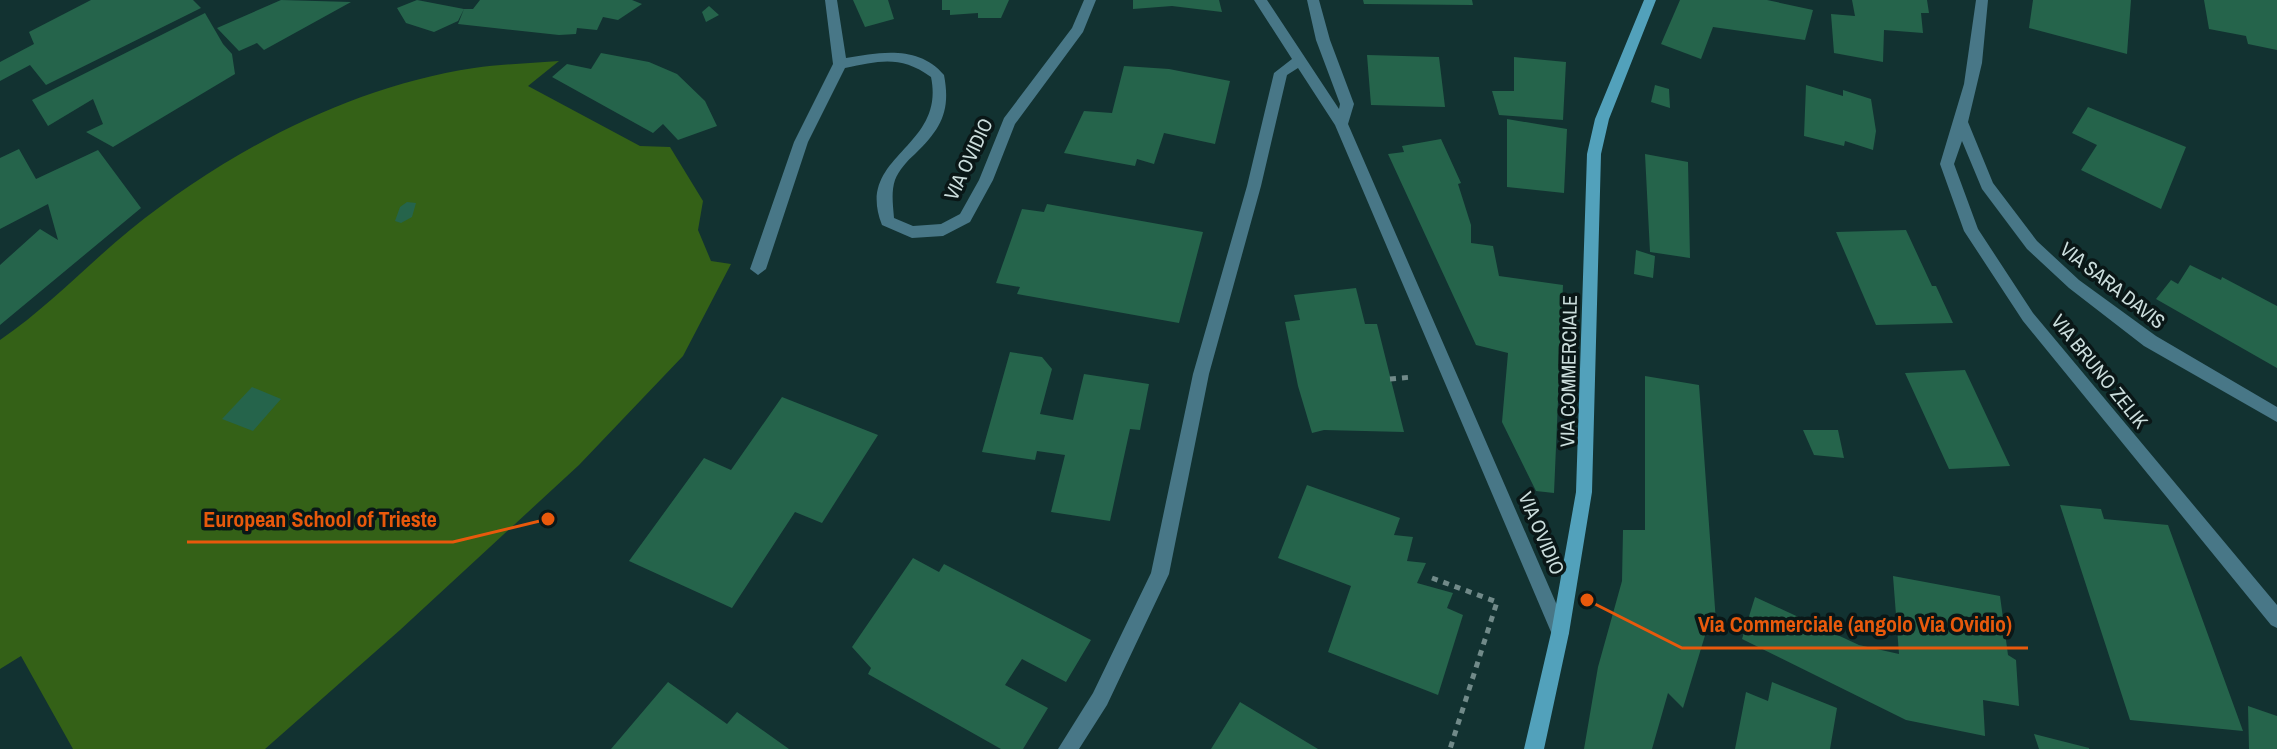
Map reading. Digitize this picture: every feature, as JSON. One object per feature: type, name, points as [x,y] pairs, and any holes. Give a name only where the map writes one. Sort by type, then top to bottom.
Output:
[{"type":"main road","name":"VIA COMMERCIALE","points":[[1534,749],[1560,633],[1584,492],[1594,154],[1602,119],[1650,0]]},
{"type":"street","points":[[758,269],[801,142],[840,64],[831,0]]},
{"type":"street","name":"VIA OVIDIO","points":[[840,64],[878,57],[915,59],[937,75],[942,98],[932,126],[888,173],[882,198],[887,221],[912,232],[943,230],[965,218],[986,180],[1009,122],[1078,29],[1090,0]]},
{"type":"street","name":"VIA OVIDIO","points":[[1260,0],[1341,124],[1560,633]]},
{"type":"street","points":[[1313,0],[1323,40],[1347,104],[1341,124]]},
{"type":"street","points":[[1963,125],[1980,31],[1982,0]]},
{"type":"street","points":[[1068,749],[1100,699],[1160,574],[1201,374],[1254,186],[1281,73],[1298,61]]},
{"type":"street","name":"VIA SARA DAVIS","points":[[1963,125],[1987,185],[2032,245],[2063,274],[2150,341],[2277,415]]},
{"type":"street","name":"VIA BRUNO ZELIK","points":[[1963,125],[1947,164],[1971,231],[2028,317],[2277,619]]},
{"type":"path","points":[[1432,578],[1497,602],[1450,749]]},
{"type":"green space","points":[[559,61],[528,86],[640,146],[670,147],[703,201],[698,230],[711,261],[731,264],[683,356],[579,465],[265,749],[73,749],[21,656],[0,669],[0,340],[168,201],[249,149],[292,126],[381,90],[427,77],[485,67]]},
{"type":"building","points":[[91,0],[193,0],[201,8],[46,85],[30,65],[0,81],[0,62],[34,44],[29,32]]},
{"type":"building","points":[[281,0],[351,2],[264,50],[257,43],[239,51],[217,28]]},
{"type":"building","points":[[417,0],[464,9],[458,21],[434,32],[406,23],[397,8]]},
{"type":"building","points":[[480,0],[632,0],[642,4],[618,20],[603,17],[597,30],[577,28],[576,34],[559,35],[458,24],[464,9],[473,9]]},
{"type":"building","points":[[853,0],[888,0],[894,19],[865,27]]},
{"type":"building","points":[[942,0],[1009,0],[1001,18],[978,18],[978,13],[950,15],[950,10],[942,10]]},
{"type":"building","points":[[1133,0],[1219,0],[1222,12],[1172,6],[1133,9]]},
{"type":"building","points":[[1363,0],[1472,0],[1473,5],[1364,4]]},
{"type":"building","points":[[1680,0],[1767,0],[1813,10],[1805,40],[1713,27],[1701,59],[1661,44]]},
{"type":"building","points":[[1852,0],[1927,0],[1929,13],[1921,13],[1923,33],[1884,30],[1883,62],[1834,53],[1831,14],[1855,16]]},
{"type":"building","points":[[2033,0],[2131,0],[2127,54],[2029,28]]},
{"type":"building","points":[[2204,0],[2277,0],[2277,50],[2248,44],[2246,36],[2209,29]]},
{"type":"building","points":[[709,6],[719,15],[706,22],[702,12]]},
{"type":"building","points":[[205,13],[232,54],[235,74],[113,147],[86,132],[103,124],[93,99],[48,126],[32,100]]},
{"type":"building","points":[[601,53],[649,62],[677,74],[705,101],[717,126],[678,140],[663,124],[653,133],[552,77],[567,64],[591,69]]},
{"type":"building","points":[[1367,55],[1439,57],[1445,107],[1371,105]]},
{"type":"building","points":[[1514,57],[1566,62],[1563,120],[1499,115],[1492,91],[1514,91]]},
{"type":"building","points":[[1124,66],[1169,69],[1230,81],[1215,144],[1164,133],[1154,164],[1137,159],[1135,166],[1064,153],[1084,111],[1112,113]]},
{"type":"building","points":[[1655,85],[1669,89],[1670,108],[1651,102]]},
{"type":"building","points":[[1806,85],[1843,96],[1843,90],[1871,99],[1876,131],[1873,150],[1845,141],[1844,146],[1804,136]]},
{"type":"building","points":[[2088,107],[2186,147],[2161,209],[2081,170],[2097,145],[2072,133]]},
{"type":"building","points":[[1507,119],[1567,129],[1564,193],[1507,187]]},
{"type":"building","points":[[1441,139],[1461,183],[1458,184],[1471,225],[1471,243],[1493,246],[1499,276],[1563,285],[1554,493],[1536,491],[1502,422],[1508,353],[1476,345],[1388,154],[1404,152],[1402,146]]},
{"type":"building","points":[[19,149],[36,179],[98,150],[141,208],[0,325],[0,265],[40,229],[58,240],[48,204],[0,229],[0,158]]},
{"type":"building","points":[[1645,154],[1688,162],[1690,258],[1650,252]]},
{"type":"building","points":[[407,202],[416,203],[412,217],[401,223],[395,221],[400,207]]},
{"type":"building","points":[[1047,204],[1203,232],[1179,323],[1017,294],[1020,287],[996,283],[1022,209],[1044,212]]},
{"type":"building","points":[[1906,230],[1953,323],[1876,325],[1836,232]]},
{"type":"building","points":[[1636,250],[1655,256],[1653,278],[1634,274]]},
{"type":"building","points":[[2190,265],[2221,280],[2222,277],[2277,306],[2277,368],[2156,299],[2171,280],[2178,284]]},
{"type":"building","points":[[1356,288],[1365,324],[1377,324],[1404,432],[1324,430],[1312,433],[1298,386],[1285,322],[1300,320],[1294,295]]},
{"type":"building","points":[[1010,352],[1042,357],[1052,369],[1040,414],[1073,420],[1084,374],[1149,384],[1140,430],[1130,429],[1110,521],[1051,512],[1065,455],[1037,451],[1035,460],[982,452]]},
{"type":"building","points":[[1965,370],[2010,466],[1949,469],[1905,373]]},
{"type":"building","points":[[1645,376],[1699,385],[1716,622],[1710,619],[1683,708],[1668,693],[1652,749],[1584,749],[1598,667],[1622,581],[1623,530],[1645,530]]},
{"type":"building","points":[[252,387],[281,399],[253,431],[222,419]]},
{"type":"building","points":[[782,397],[878,435],[822,523],[795,512],[732,608],[629,561],[704,458],[731,470]]},
{"type":"building","points":[[1803,430],[1838,430],[1844,458],[1814,455]]},
{"type":"building","points":[[1307,485],[1400,518],[1394,535],[1413,537],[1407,561],[1426,563],[1417,583],[1453,593],[1447,608],[1463,615],[1438,695],[1328,652],[1351,586],[1278,558]]},
{"type":"building","points":[[2060,505],[2101,509],[2104,519],[2168,525],[2243,731],[2130,720]]},
{"type":"building","points":[[913,558],[939,572],[944,564],[1091,640],[1066,682],[1022,659],[1005,685],[1048,708],[1023,749],[1001,749],[868,674],[871,668],[852,647]]},
{"type":"building","points":[[1893,576],[2000,596],[2008,655],[2016,660],[2019,706],[1983,700],[1985,736],[1906,720],[1742,639],[1755,597],[1859,645],[1899,654]]},
{"type":"building","points":[[668,682],[727,724],[737,712],[789,749],[611,749]]},
{"type":"building","points":[[1772,682],[1837,708],[1830,749],[1735,749],[1746,692],[1768,701]]},
{"type":"building","points":[[1240,702],[1318,749],[1211,749]]},
{"type":"building","points":[[2248,706],[2277,716],[2277,749],[2249,749]]},
{"type":"building","points":[[2034,734],[2089,748],[2089,749],[2039,749]]},
{"type":"place","name":"European School of Trieste","points":[[548,519]]},
{"type":"place","name":"Via Commerciale (angolo Via Ovidio)","points":[[1587,600]]}]
